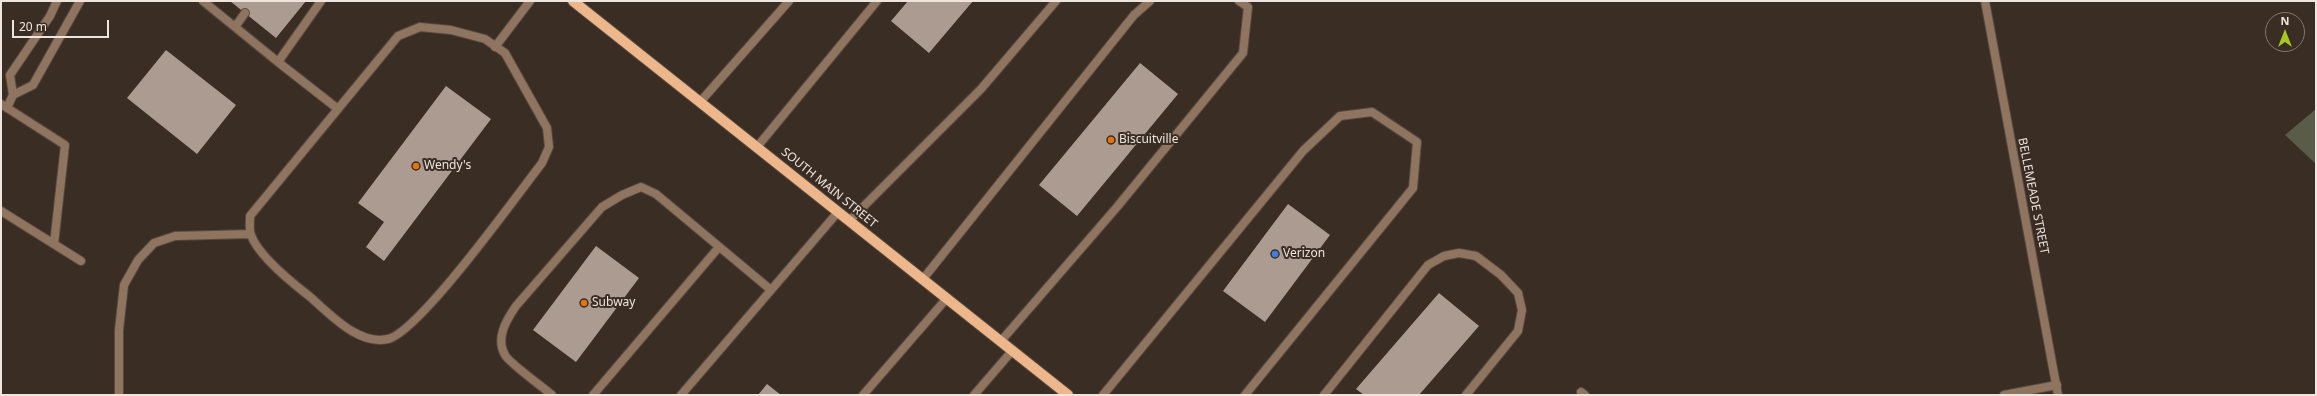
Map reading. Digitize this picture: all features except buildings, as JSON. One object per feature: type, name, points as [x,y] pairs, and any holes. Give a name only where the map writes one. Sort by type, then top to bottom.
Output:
[{"type":"main road","name":"SOUTH MAIN STREET","points":[[573,1],[1068,395]]},
{"type":"street","points":[[12,96],[10,74],[50,16],[57,1]]},
{"type":"street","points":[[54,244],[65,145],[4,106],[12,96],[33,85],[80,1]]},
{"type":"street","points":[[278,62],[322,1]]},
{"type":"street","points":[[495,47],[530,1]]},
{"type":"street","points":[[700,102],[789,1]]},
{"type":"street","points":[[756,147],[877,1]]},
{"type":"street","points":[[849,221],[981,89],[1056,1]]},
{"type":"street","points":[[923,279],[1130,22],[1150,1]]},
{"type":"street","points":[[1001,341],[1117,207],[1243,53],[1248,7],[1239,1]]},
{"type":"street","name":"BELLEMEADE STREET","points":[[1985,1],[2058,395]]},
{"type":"street","points":[[204,2],[338,110]]},
{"type":"street","points":[[235,27],[245,13]]},
{"type":"street","points":[[420,27],[451,30],[485,39],[495,47],[505,53],[547,128],[549,147],[542,163],[446,286],[403,332],[387,339],[369,338],[355,333],[295,284],[264,254],[250,234],[250,216],[398,36],[420,27]]},
{"type":"street","points":[[1103,395],[1303,151],[1340,116],[1372,112],[1417,142],[1413,188],[1245,395]]},
{"type":"street","points":[[552,395],[505,355],[502,341],[505,322],[516,306],[602,207],[622,195],[641,187],[656,194],[770,290]]},
{"type":"street","points":[[1,211],[81,261]]},
{"type":"street","points":[[681,395],[838,212]]},
{"type":"street","points":[[119,395],[119,330],[124,285],[138,260],[154,243],[175,236],[250,234]]},
{"type":"street","points":[[593,395],[719,247]]},
{"type":"street","points":[[1324,395],[1428,265],[1444,256],[1459,252],[1476,256],[1501,275],[1518,293],[1522,310],[1518,331],[1466,395]]},
{"type":"street","points":[[863,395],[947,298]]},
{"type":"street","points":[[974,395],[1012,351]]},
{"type":"street","points":[[2004,395],[2056,385]]},
{"type":"green space","points":[[2316,109],[2316,164],[2285,135]]},
{"type":"place","name":"Biscuitville","points":[[1111,140]]},
{"type":"place","name":"Wendy's","points":[[416,166]]},
{"type":"place","name":"Verizon","points":[[1275,254]]},
{"type":"place","name":"Subway","points":[[584,303]]}]
